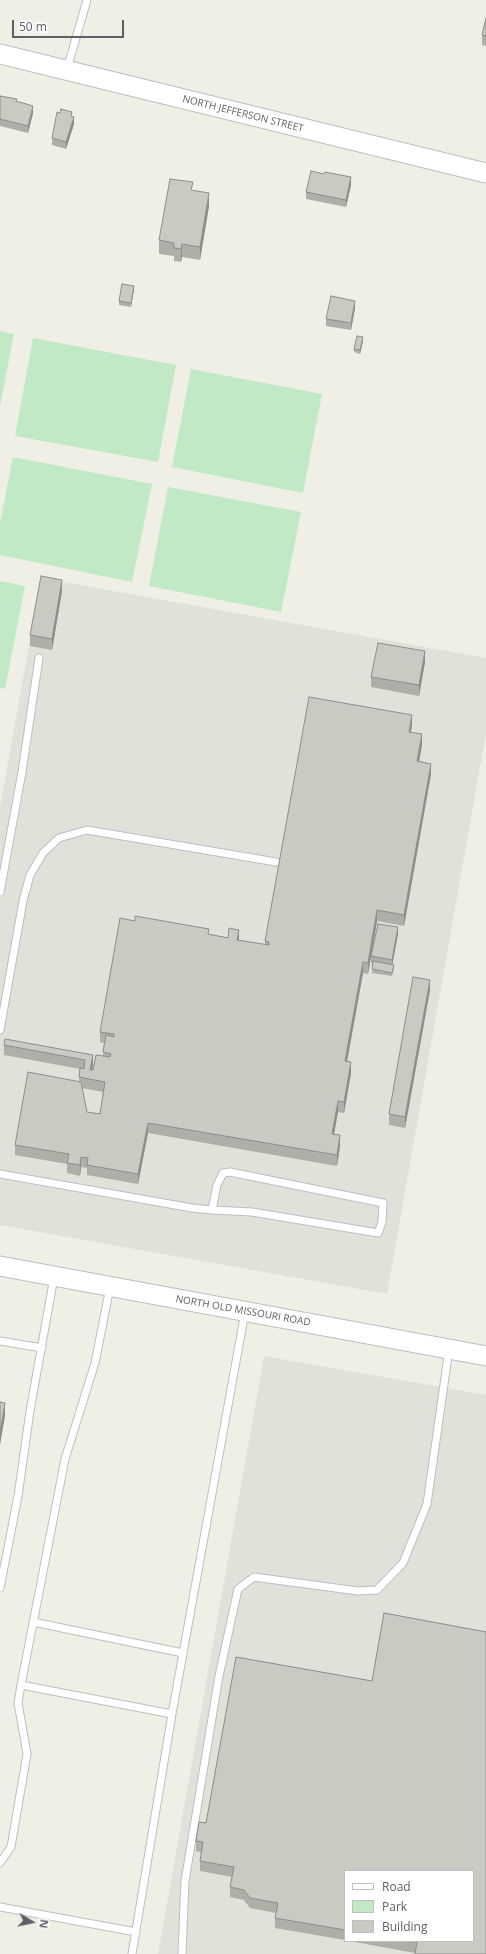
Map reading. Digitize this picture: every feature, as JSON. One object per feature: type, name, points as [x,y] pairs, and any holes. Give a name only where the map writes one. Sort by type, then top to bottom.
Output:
[{"type":"main road","name":"NORTH JEFFERSON STREET","points":[[0,54],[486,173]]},
{"type":"main road","name":"NORTH OLD MISSOURI ROAD","points":[[0,1266],[486,1356]]},
{"type":"lane","points":[[66,70],[88,0]]},
{"type":"lane","points":[[0,892],[22,772],[39,658]]},
{"type":"lane","points":[[0,1030],[23,901],[30,875],[43,853],[59,838],[87,830],[276,862]]},
{"type":"lane","points":[[0,1174],[192,1208],[212,1210],[252,1212],[378,1234],[382,1222],[383,1203],[230,1172],[223,1173],[217,1185],[212,1210]]},
{"type":"lane","points":[[0,1588],[18,1496],[55,1276]]},
{"type":"lane","points":[[0,1863],[11,1847],[26,1754],[18,1703],[33,1622],[65,1460],[95,1363],[110,1287]]},
{"type":"lane","points":[[132,1954],[172,1714],[245,1312]]},
{"type":"lane","points":[[0,1341],[42,1348]]},
{"type":"lane","points":[[182,1954],[185,1880],[218,1676],[238,1589],[254,1577],[358,1591],[377,1590],[403,1563],[427,1504],[450,1349]]},
{"type":"lane","points":[[33,1622],[183,1653]]},
{"type":"lane","points":[[21,1686],[172,1714]]},
{"type":"lane","points":[[0,1907],[136,1932]]},
{"type":"shaded area","points":[[41,578],[486,658],[486,733],[387,1294],[0,1225],[0,807]]},
{"type":"shaded area","points":[[264,1356],[486,1395],[486,1954],[158,1954]]},
{"type":"green space","points":[[0,331],[14,334],[0,406]]},
{"type":"green space","points":[[33,338],[176,365],[158,462],[15,436]]},
{"type":"green space","points":[[191,369],[322,394],[303,493],[172,467]]},
{"type":"green space","points":[[13,457],[152,484],[132,582],[0,555],[0,523]]},
{"type":"green space","points":[[168,487],[301,512],[281,612],[149,586]]},
{"type":"green space","points":[[0,581],[25,586],[5,689],[0,688]]},
{"type":"building","points":[[486,18],[486,36],[482,35]]},
{"type":"building","points":[[0,96],[17,99],[16,101],[33,106],[28,126],[0,119]]},
{"type":"building","points":[[61,109],[72,112],[71,116],[74,117],[66,142],[52,138],[57,112],[60,113]]},
{"type":"building","points":[[311,171],[351,177],[346,200],[306,192]]},
{"type":"building","points":[[170,179],[193,182],[191,190],[209,193],[200,247],[182,244],[181,249],[174,248],[174,243],[159,240]]},
{"type":"building","points":[[122,284],[134,286],[131,303],[119,301]]},
{"type":"building","points":[[331,296],[355,301],[351,323],[326,319]]},
{"type":"building","points":[[357,336],[363,337],[360,350],[354,349]]},
{"type":"building","points":[[41,576],[62,580],[52,639],[30,635]]},
{"type":"building","points":[[378,643],[425,651],[419,685],[371,677]]},
{"type":"building","points":[[309,697],[412,715],[409,732],[422,734],[417,761],[431,764],[404,915],[377,910],[368,963],[363,962],[345,1061],[351,1062],[344,1102],[338,1101],[332,1134],[340,1135],[337,1155],[148,1123],[138,1174],[87,1165],[88,1158],[81,1157],[80,1165],[67,1163],[69,1154],[15,1145],[28,1072],[81,1082],[87,1112],[100,1114],[105,1082],[79,1077],[80,1068],[84,1069],[85,1060],[4,1045],[5,1039],[93,1055],[90,1070],[93,1070],[96,1055],[110,1057],[111,1054],[103,1052],[106,1035],[114,1037],[114,1034],[100,1032],[120,918],[135,921],[135,916],[209,929],[208,934],[228,938],[229,928],[239,930],[237,940],[269,945],[269,942],[265,941]]},
{"type":"building","points":[[378,924],[398,927],[392,960],[371,956]]},
{"type":"building","points":[[373,961],[394,965],[392,973],[372,969]]},
{"type":"building","points":[[413,977],[430,980],[405,1117],[389,1114]]},
{"type":"building","points":[[0,1402],[5,1403],[0,1432]]},
{"type":"building","points":[[384,1613],[486,1632],[486,1954],[415,1954],[417,1942],[474,1942],[474,1870],[344,1870],[344,1930],[275,1918],[278,1903],[250,1898],[244,1890],[230,1887],[234,1867],[200,1861],[203,1842],[196,1841],[199,1822],[206,1823],[236,1657],[372,1681]]}]
